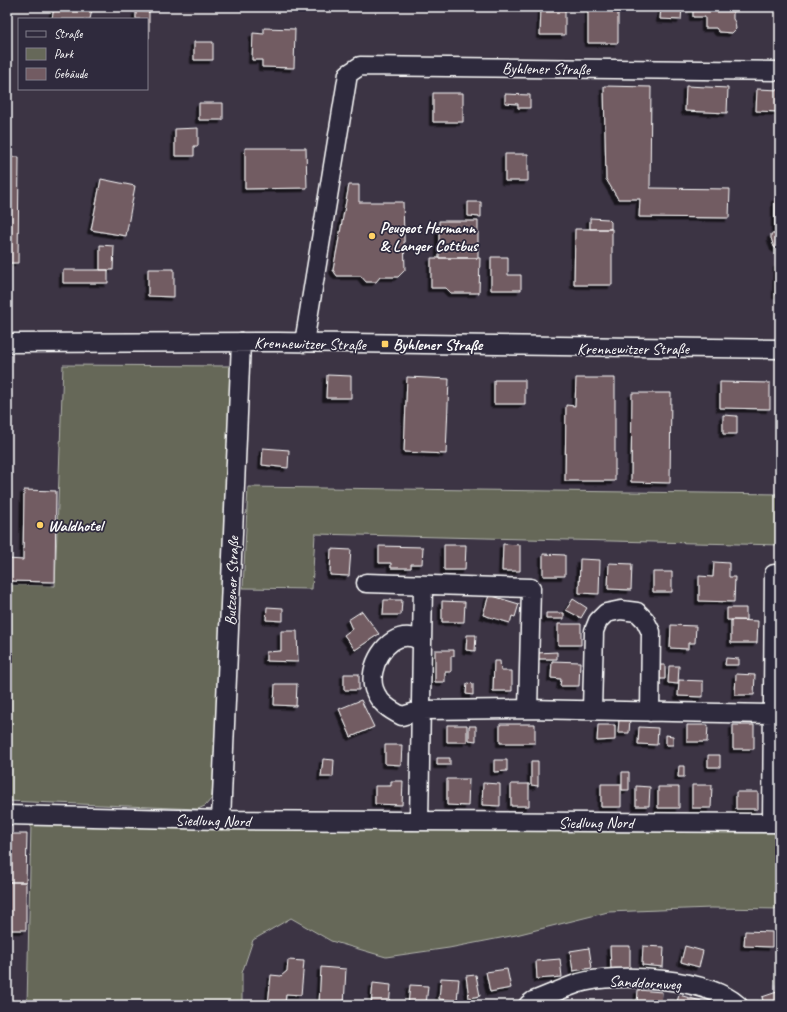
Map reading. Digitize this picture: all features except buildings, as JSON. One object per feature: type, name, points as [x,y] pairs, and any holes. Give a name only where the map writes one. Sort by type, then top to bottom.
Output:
[{"type":"street","name":"Byhlener Straße","points":[[304,343],[348,74],[360,66],[780,71]]},
{"type":"street","name":"Krennewitzer Straße","points":[[7,343],[241,342],[780,349]]},
{"type":"street","name":"Butzener Straße","points":[[221,820],[241,342]]},
{"type":"street","name":"Siedlung Nord","points":[[7,815],[221,820],[776,823],[774,574]]},
{"type":"street","points":[[366,583],[531,588],[528,709]]},
{"type":"street","points":[[420,822],[423,585]]},
{"type":"street","points":[[592,710],[594,631],[598,621],[606,613],[621,610],[637,612],[645,620],[651,632],[650,712]]},
{"type":"street","points":[[422,642],[410,637],[399,638],[386,647],[377,658],[373,672],[373,688],[380,700],[388,709],[402,716],[422,710],[528,709],[774,714]]},
{"type":"street","name":"Sanddornweg","points":[[528,1005],[580,983],[612,978],[645,979],[685,984],[717,991],[738,1005]]},
{"type":"green space","points":[[63,365],[235,366],[212,798],[205,806],[198,809],[7,801],[7,585],[55,586]]},
{"type":"green space","points":[[248,487],[780,494],[780,545],[315,534],[312,589],[243,588]]},
{"type":"green space","points":[[31,823],[236,829],[780,833],[780,909],[711,908],[608,912],[516,935],[449,948],[386,957],[331,941],[291,918],[253,940],[242,973],[242,1005],[27,1005]]},
{"type":"place","name":"Peugeot Hermann & Langer Cottbus","points":[[372,236]]},
{"type":"place","name":"Byhlener Straße","points":[[385,344]]},
{"type":"place","name":"Waldhotel","points":[[40,525]]}]
